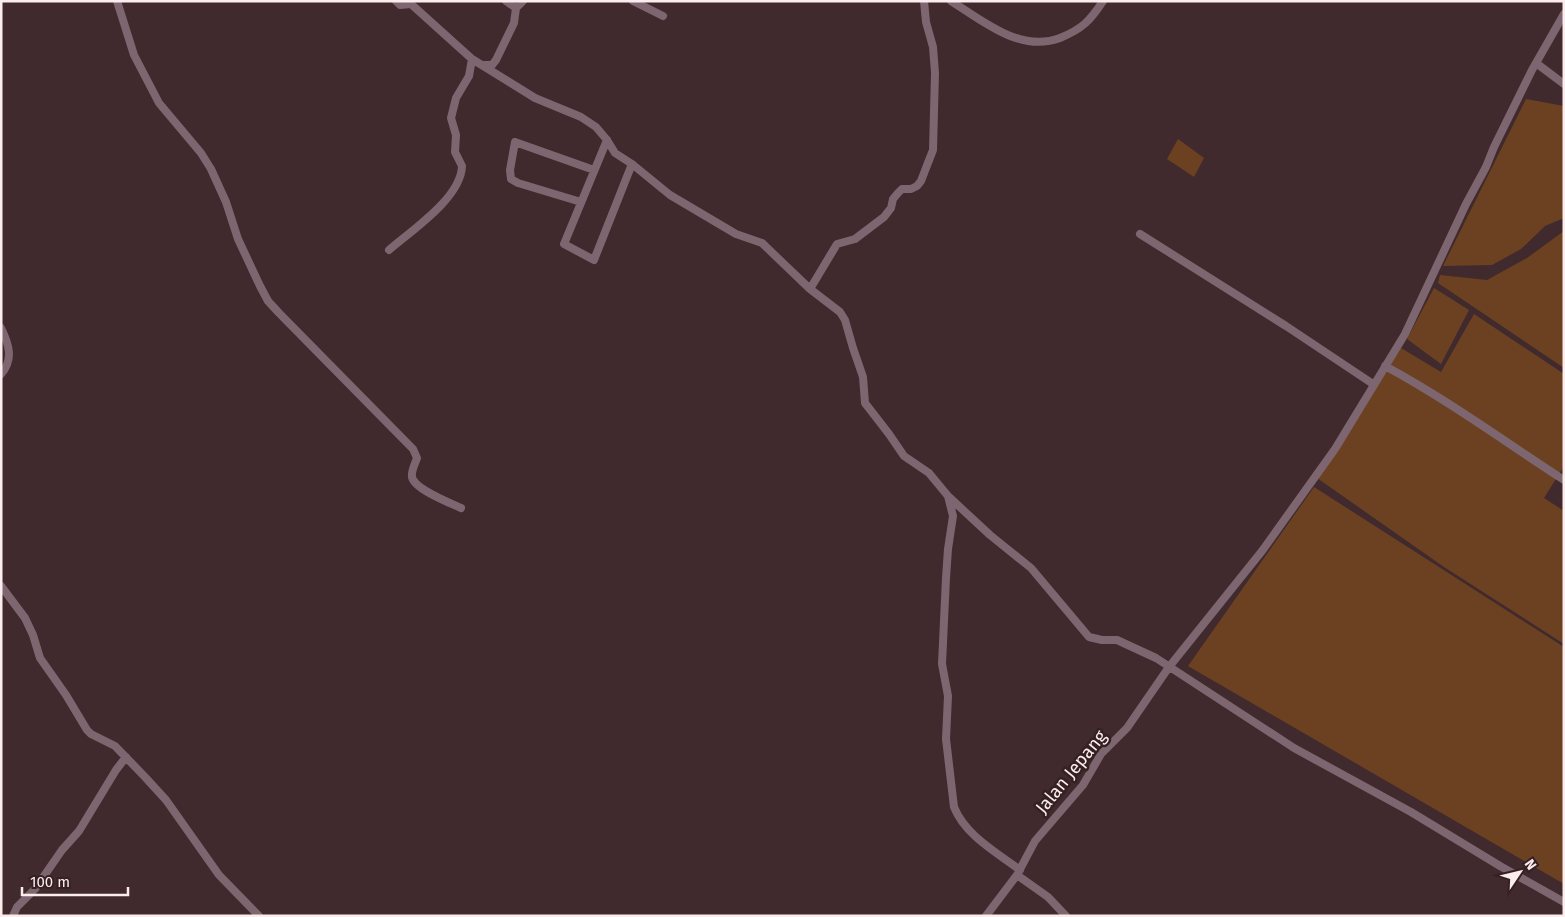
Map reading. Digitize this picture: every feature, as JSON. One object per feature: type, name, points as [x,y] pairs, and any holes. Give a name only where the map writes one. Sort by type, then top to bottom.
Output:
[{"type":"street","points":[[117,1],[134,55],[159,103],[201,153],[211,170],[226,202],[238,239],[268,301],[413,448],[417,458],[412,474],[414,481],[426,490],[461,508]]},
{"type":"street","points":[[396,1],[400,5],[413,3],[472,59],[536,98],[581,117],[596,127],[615,153],[632,164],[670,195],[736,234],[762,243],[810,289],[840,312],[845,320],[863,377],[865,404],[904,456],[929,473],[948,496],[990,535],[1031,568],[1089,637],[1102,640],[1117,640],[1156,658],[1294,748],[1411,812],[1564,902]]},
{"type":"street","points":[[506,1],[516,8]]},
{"type":"street","points":[[483,65],[492,65],[496,60],[514,22],[516,8],[523,1]]},
{"type":"street","points":[[633,1],[663,16]]},
{"type":"street","points":[[810,289],[837,244],[855,239],[884,217],[891,208],[892,200],[898,192],[902,189],[911,189],[921,181],[933,150],[935,73],[934,47],[926,22],[924,1]]},
{"type":"street","points":[[951,1],[985,24],[1013,38],[1038,42],[1053,40],[1080,29],[1103,1]]},
{"type":"street","name":"Jalan Jepang","points":[[986,916],[1018,873],[1035,841],[1083,785],[1101,754],[1127,728],[1169,667],[1262,551],[1335,449],[1405,334],[1466,204],[1486,167],[1494,146],[1536,63],[1564,14]]},
{"type":"street","points":[[389,250],[444,203],[458,182],[462,168],[454,152],[456,135],[451,118],[456,98],[469,76],[472,59]]},
{"type":"street","points":[[1536,63],[1564,84]]},
{"type":"street","points":[[607,140],[564,244],[594,260],[632,164]]},
{"type":"street","points":[[581,202],[518,183],[511,179],[510,170],[515,142],[594,170]]},
{"type":"street","points":[[1140,234],[1286,326],[1373,384]]},
{"type":"street","points":[[1,328],[6,338],[9,354],[8,364],[1,374]]},
{"type":"street","points":[[1386,366],[1447,402],[1564,480]]},
{"type":"street","points":[[948,496],[953,516],[947,558],[942,664],[948,696],[946,739],[954,807],[967,830],[1048,896],[1066,916]]},
{"type":"street","points":[[1,586],[24,618],[33,635],[40,658],[66,695],[87,730],[115,746],[166,800],[219,875],[259,916]]},
{"type":"street","points":[[13,916],[17,907],[35,889],[62,850],[79,831],[126,757]]},
{"type":"shaded area","points":[[1526,99],[1564,106],[1564,218],[1545,226],[1521,249],[1492,265],[1443,266]]},
{"type":"shaded area","points":[[1178,139],[1204,158],[1194,177],[1167,159]]},
{"type":"shaded area","points":[[1564,231],[1564,368],[1438,283],[1440,275],[1487,280],[1527,258]]},
{"type":"shaded area","points":[[1434,288],[1469,310],[1441,364],[1407,339]]},
{"type":"shaded area","points":[[1474,314],[1564,374],[1564,466],[1544,498],[1564,511],[1564,644],[1444,567],[1317,478],[1401,348],[1441,372]]},
{"type":"shaded area","points":[[1314,487],[1564,647],[1564,884],[1188,666]]}]
